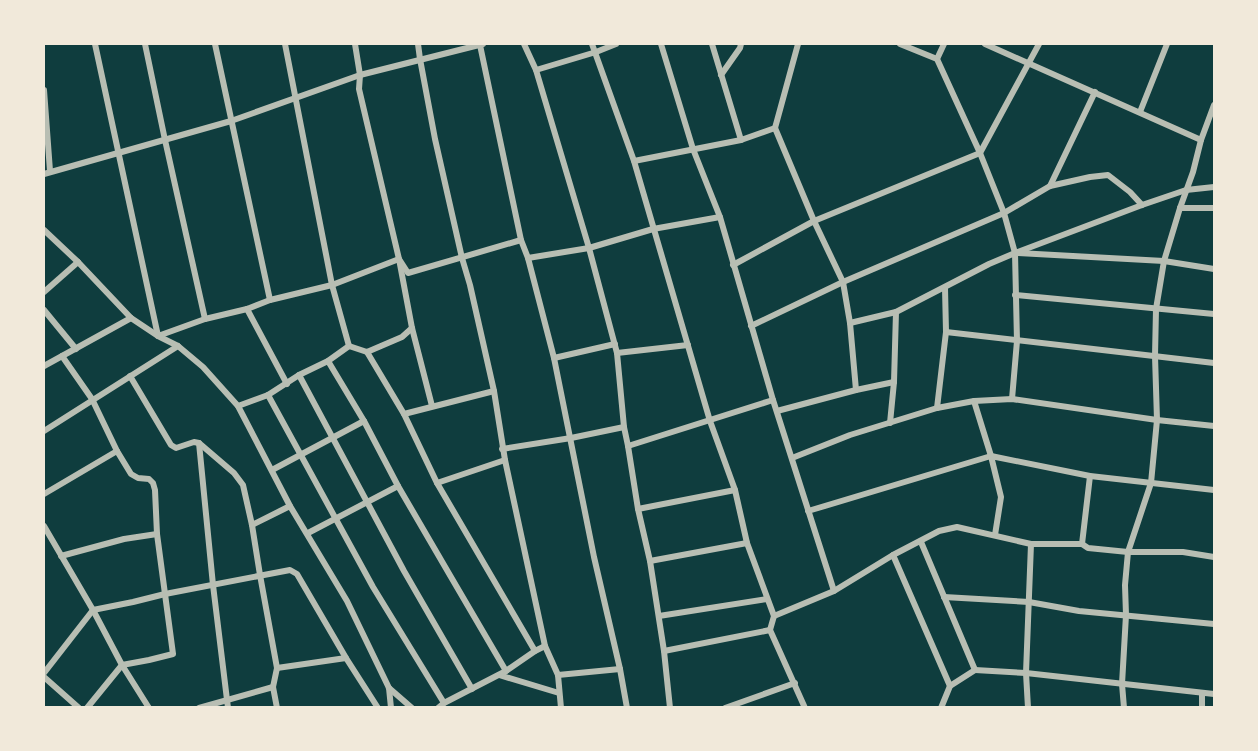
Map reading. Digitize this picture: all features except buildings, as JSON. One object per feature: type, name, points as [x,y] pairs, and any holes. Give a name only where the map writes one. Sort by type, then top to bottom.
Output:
[{"type":"street","points":[[95,44],[158,336]]},
{"type":"street","points":[[145,44],[205,319]]},
{"type":"street","points":[[215,44],[270,300]]},
{"type":"street","points":[[285,44],[332,285],[349,346]]},
{"type":"street","points":[[355,44],[360,75],[359,89],[399,260],[412,328],[432,406]]},
{"type":"street","points":[[418,44],[435,138],[494,391],[504,460],[545,646],[558,675],[561,708]]},
{"type":"street","points":[[44,90],[47,173],[231,121],[360,75],[482,44],[521,240],[528,258],[554,358],[627,708]]},
{"type":"street","points":[[524,44],[536,70],[589,248],[617,353],[624,427],[650,561],[670,708]]},
{"type":"street","points":[[592,44],[634,161],[710,421],[735,490],[747,543],[774,616],[770,630],[805,708]]},
{"type":"street","points":[[536,70],[616,44]]},
{"type":"street","points":[[661,44],[693,149],[720,217],[773,400],[834,591]]},
{"type":"street","points":[[712,44],[741,140]]},
{"type":"street","points":[[721,75],[741,44]]},
{"type":"street","points":[[798,44],[775,128],[814,222],[843,282],[850,323],[856,390]]},
{"type":"street","points":[[900,44],[938,60],[1004,213],[1014,253],[1017,341],[1012,399]]},
{"type":"street","points":[[938,60],[944,44]]},
{"type":"street","points":[[985,44],[993,45],[1201,140]]},
{"type":"street","points":[[733,265],[814,222],[980,153],[1039,44]]},
{"type":"street","points":[[1140,112],[1167,44]]},
{"type":"street","points":[[1050,186],[1095,92]]},
{"type":"street","points":[[1124,708],[1122,684],[1128,552],[1151,483],[1157,420],[1156,309],[1164,261],[1179,208],[1215,105]]},
{"type":"street","points":[[634,161],[741,140],[775,128]]},
{"type":"street","points":[[751,326],[843,282],[1004,213],[1050,186],[1108,175],[1130,192],[1142,205]]},
{"type":"street","points":[[850,323],[896,312],[1014,253],[1142,205],[1186,190],[1215,187]]},
{"type":"street","points":[[1179,208],[1215,208]]},
{"type":"street","points":[[528,258],[589,248],[653,229],[720,217]]},
{"type":"street","points":[[44,230],[131,318],[178,346],[204,367],[238,406],[290,506],[347,601],[389,688],[391,708]]},
{"type":"street","points":[[399,260],[408,273],[521,240]]},
{"type":"street","points":[[1014,253],[1164,261],[1215,269]]},
{"type":"street","points":[[158,336],[205,319],[332,285],[399,260]]},
{"type":"street","points":[[44,292],[78,262]]},
{"type":"street","points":[[937,408],[946,332],[945,288]]},
{"type":"street","points":[[1014,295],[1215,314]]},
{"type":"street","points":[[248,309],[287,384]]},
{"type":"street","points":[[44,310],[76,349]]},
{"type":"street","points":[[890,423],[896,312]]},
{"type":"street","points":[[44,366],[131,318]]},
{"type":"street","points":[[349,346],[367,352],[402,338],[412,328]]},
{"type":"street","points":[[946,332],[1215,363]]},
{"type":"street","points":[[554,358],[615,344]]},
{"type":"street","points":[[617,353],[688,345]]},
{"type":"street","points":[[44,431],[178,346]]},
{"type":"street","points":[[238,406],[268,395],[299,375],[328,361],[349,346]]},
{"type":"street","points":[[367,352],[404,414],[437,483],[535,651]]},
{"type":"street","points":[[62,356],[92,399],[117,451],[131,474],[138,478],[149,479],[153,483],[157,534],[173,654],[122,665],[87,708]]},
{"type":"street","points":[[328,361],[506,671]]},
{"type":"street","points":[[299,375],[404,571],[472,688]]},
{"type":"street","points":[[130,376],[171,445],[176,447],[194,442],[200,443],[234,473],[243,485],[278,668],[273,687],[277,708]]},
{"type":"street","points":[[777,411],[894,382]]},
{"type":"street","points":[[404,414],[494,391]]},
{"type":"street","points":[[268,395],[373,587],[441,705],[499,675],[545,646]]},
{"type":"street","points":[[792,458],[850,435],[937,408],[974,401],[1012,399],[1215,426]]},
{"type":"street","points":[[628,447],[773,400]]},
{"type":"street","points":[[974,401],[1001,497],[995,535]]},
{"type":"street","points":[[272,470],[364,421]]},
{"type":"street","points":[[502,448],[571,438],[624,427]]},
{"type":"street","points":[[200,443],[213,585],[228,708]]},
{"type":"street","points":[[44,494],[117,451]]},
{"type":"street","points":[[808,511],[991,456],[1090,476],[1215,490]]},
{"type":"street","points":[[437,483],[504,460]]},
{"type":"street","points":[[1082,544],[1090,476]]},
{"type":"street","points":[[308,533],[398,486]]},
{"type":"street","points":[[639,509],[735,490]]},
{"type":"street","points":[[252,525],[290,506]]},
{"type":"street","points":[[44,527],[149,708]]},
{"type":"street","points":[[774,616],[834,591],[939,531],[957,527],[1030,544],[1082,544],[1088,548],[1128,552],[1183,552],[1215,557]]},
{"type":"street","points":[[61,556],[124,539],[157,534]]},
{"type":"street","points":[[921,542],[975,670]]},
{"type":"street","points":[[650,561],[747,543]]},
{"type":"street","points":[[1028,708],[1026,673],[1030,544]]},
{"type":"street","points":[[894,555],[950,686]]},
{"type":"street","points":[[79,708],[44,675],[93,610],[290,570],[297,574],[378,708]]},
{"type":"street","points":[[944,597],[1029,602],[1079,611],[1215,624]]},
{"type":"street","points":[[658,616],[767,599]]},
{"type":"street","points":[[664,651],[770,630]]},
{"type":"street","points":[[278,668],[346,658]]},
{"type":"street","points":[[558,675],[620,669]]},
{"type":"street","points":[[941,708],[950,686],[975,670],[1026,673],[1215,694]]},
{"type":"street","points":[[499,675],[559,693]]},
{"type":"street","points":[[725,708],[795,683]]},
{"type":"street","points":[[199,708],[273,687]]},
{"type":"street","points":[[389,688],[412,708]]},
{"type":"street","points":[[1202,693],[1202,708]]}]
